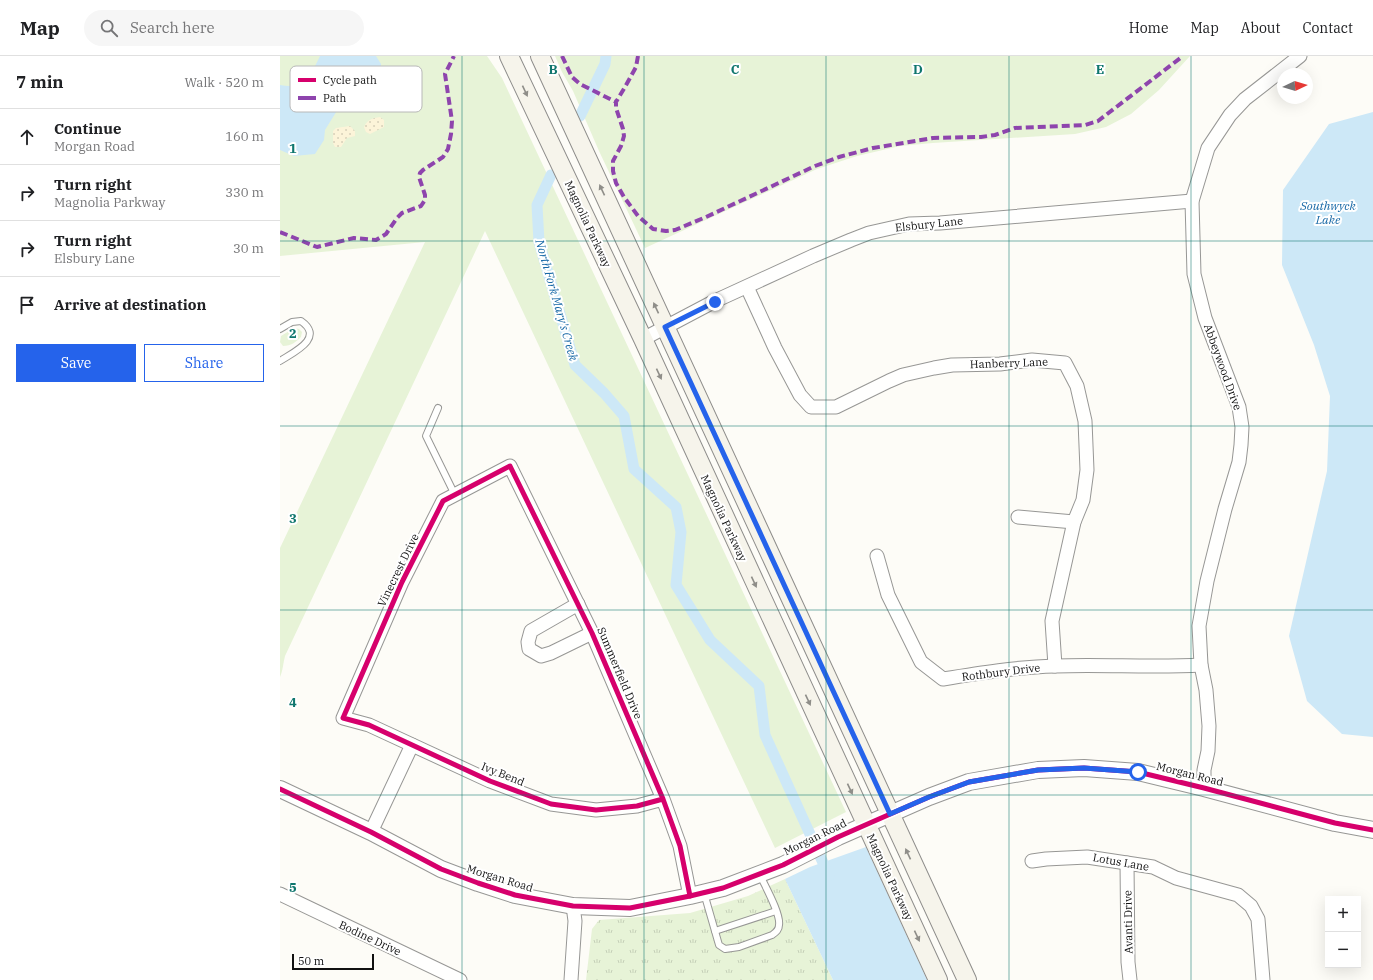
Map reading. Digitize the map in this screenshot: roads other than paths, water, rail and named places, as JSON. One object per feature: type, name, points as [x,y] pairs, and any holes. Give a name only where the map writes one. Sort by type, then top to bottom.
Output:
[{"type":"main road","name":"Magnolia Parkway","points":[[509,56],[643,339],[938,980]]},
{"type":"main road","points":[[540,56],[967,980]]},
{"type":"main road","points":[[713,493],[736,481]]},
{"type":"main road","points":[[787,654],[810,642]]},
{"type":"street","name":"Abbeywood Drive","points":[[1204,788],[1204,770],[1208,751],[1209,726],[1206,690],[1201,665],[1199,626],[1209,574],[1225,509],[1239,462],[1242,427],[1239,407],[1205,318],[1194,274],[1192,201],[1208,148],[1230,115],[1245,99],[1300,56]]},
{"type":"street","name":"Elsbury Lane","points":[[643,339],[715,302],[813,256],[863,235],[909,224],[940,223],[1192,201]]},
{"type":"street","name":"Hanberry Lane","points":[[747,287],[775,348],[800,395],[811,407],[836,407],[903,375],[934,368],[967,364],[1000,364],[1032,360],[1065,363],[1077,386],[1085,421],[1087,470],[1083,500],[1074,522],[1052,621],[1055,666]]},
{"type":"street","name":"Vinecrest Drive","points":[[343,718],[402,582],[443,501],[510,466]]},
{"type":"street","name":"Summerfield Drive","points":[[510,466],[592,633],[663,799],[697,894]]},
{"type":"street","points":[[1018,517],[1074,522]]},
{"type":"street","name":"Rothbury Drive","points":[[877,556],[888,595],[921,662],[943,679],[1001,670],[1055,666],[1100,665],[1168,667],[1201,665]]},
{"type":"street","points":[[578,604],[531,631],[528,642],[529,649],[541,656],[592,633]]},
{"type":"street","name":"Ivy Bend","points":[[343,718],[369,725],[490,781],[551,804],[596,810],[637,806],[663,799]]},
{"type":"street","points":[[371,832],[412,745]]},
{"type":"street","name":"Morgan Road","points":[[280,789],[371,832],[441,869],[515,895],[574,906],[630,908],[723,888],[796,858],[838,836],[929,797],[969,782],[1038,770],[1084,768],[1138,772],[1335,823],[1373,830]]},
{"type":"street","name":"Lotus Lane","points":[[1032,861],[1087,857],[1153,867],[1176,878],[1238,895],[1251,906],[1258,919],[1263,980]]},
{"type":"street","name":"Avanti Drive","points":[[1127,863],[1128,962],[1130,980]]},
{"type":"street","name":"Bodine Drive","points":[[280,894],[460,980]]},
{"type":"street","points":[[571,980],[574,906]]},
{"type":"lane","points":[[280,329],[292,322],[301,321],[307,325],[310,332],[309,340],[302,347],[280,361]]},
{"type":"lane","points":[[438,408],[426,436],[454,495]]},
{"type":"lane","points":[[697,894],[720,945],[725,949],[739,946],[776,932],[780,924],[760,874]]},
{"type":"lane","points":[[715,931],[776,911]]},
{"type":"water","points":[[320,56],[376,56],[381,64],[381,66],[315,66]]},
{"type":"water","points":[[280,85],[290,86],[290,112],[336,112],[325,130],[324,140],[315,154],[294,156],[280,150]]},
{"type":"water","name":"Southwyck Lake","points":[[1373,112],[1373,737],[1342,734],[1307,701],[1289,636],[1327,471],[1330,396],[1314,345],[1282,265],[1283,190],[1329,124]]},
{"type":"water","points":[[866,847],[927,980],[833,980],[785,879],[810,867]]},
{"type":"waterway","name":"North Fork Mary's Creek","points":[[580,116],[605,64],[606,56]]},
{"type":"waterway","name":"North Fork Mary's Creek","points":[[551,175],[537,205],[539,242],[575,365],[604,393],[624,416],[634,469],[676,507],[681,532],[676,585],[710,640],[759,686],[765,735],[829,876]]}]
